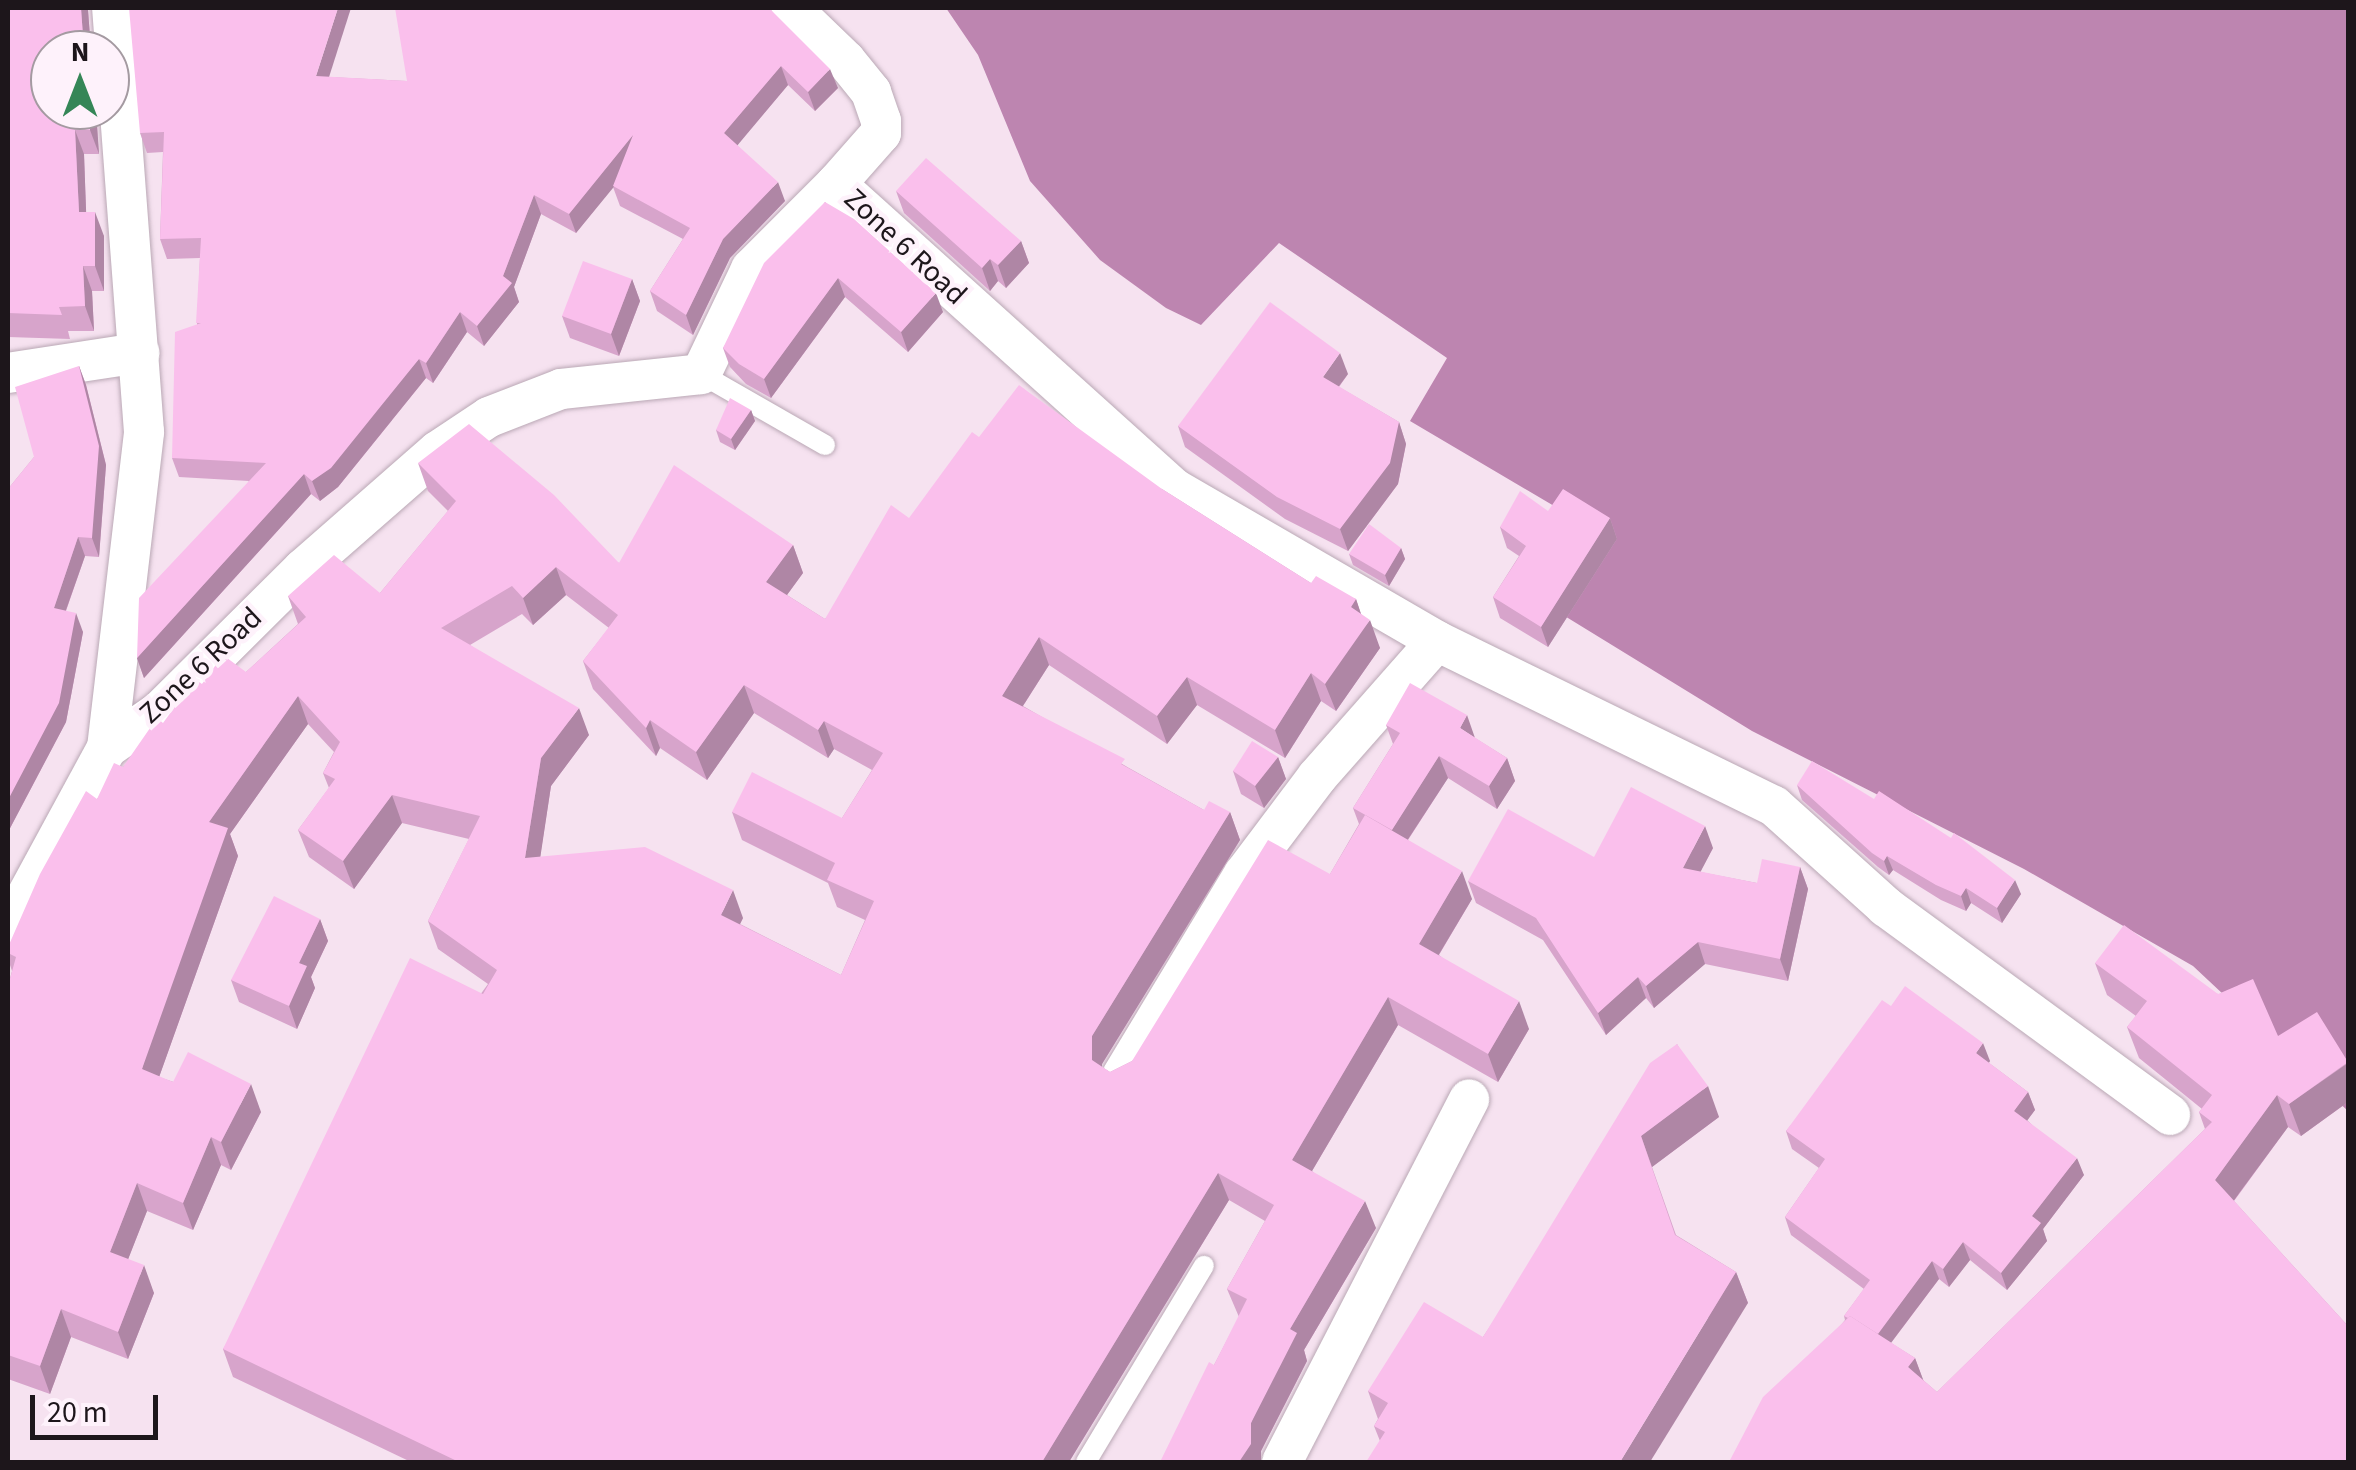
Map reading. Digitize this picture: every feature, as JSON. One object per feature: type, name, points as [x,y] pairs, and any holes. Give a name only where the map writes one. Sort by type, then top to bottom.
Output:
[{"type":"street","points":[[107,748],[137,538],[144,432],[112,8]]},
{"type":"street","points":[[792,8],[846,61],[882,120],[881,132],[836,184]]},
{"type":"street","name":"Zone 6 Road","points":[[8,930],[107,748],[160,711],[303,569],[438,450],[489,417],[561,388],[701,374],[751,269],[836,184],[1175,489],[1437,641],[1543,689],[1786,814],[1886,908],[2170,1115]]},
{"type":"street","points":[[8,374],[139,352]]},
{"type":"street","points":[[1122,1076],[1244,874],[1317,777],[1437,641]]},
{"type":"street","points":[[1282,1462],[1469,1099]]},
{"type":"lane","points":[[701,374],[824,445]]},
{"type":"lane","points":[[1086,1462],[1204,1266]]},
{"type":"shaded area","points":[[946,8],[2348,8],[2348,1111],[2193,966],[2024,869],[1752,731],[1537,599],[1588,526],[1410,421],[1447,358],[1279,243],[1201,325],[1166,308],[1100,260],[1030,181],[978,55]]},
{"type":"building","points":[[8,8],[81,8],[83,30],[30,30],[30,130],[75,130],[79,212],[95,212],[95,266],[83,266],[85,306],[59,307],[62,315],[8,313]]},
{"type":"building","points":[[129,8],[338,8],[316,76],[407,81],[395,8],[769,8],[830,69],[808,92],[781,66],[724,133],[778,182],[723,239],[686,315],[650,291],[690,228],[613,186],[633,135],[569,214],[534,195],[503,276],[512,283],[477,326],[460,312],[426,363],[419,359],[331,468],[312,481],[304,474],[137,658],[139,598],[266,463],[172,458],[175,332],[201,323],[196,323],[201,238],[160,239],[164,132],[140,133]]},
{"type":"building","points":[[926,158],[1021,241],[998,265],[990,259],[982,268],[896,191]]},
{"type":"building","points":[[825,202],[854,219],[936,293],[901,332],[838,278],[764,379],[739,364],[723,348],[764,263]]},
{"type":"building","points":[[583,261],[632,279],[611,334],[562,316]]},
{"type":"building","points":[[1270,302],[1340,353],[1323,377],[1399,422],[1390,463],[1340,529],[1277,497],[1178,426]]},
{"type":"building","points":[[79,366],[99,446],[92,538],[78,537],[54,608],[76,613],[59,703],[8,800],[8,489],[34,457],[15,387]]},
{"type":"building","points":[[1019,385],[1162,489],[1311,583],[1316,576],[1356,599],[1351,607],[1370,620],[1325,684],[1311,673],[1275,730],[1187,677],[1157,716],[1039,637],[1002,696],[1125,759],[1121,764],[1204,810],[1209,801],[1230,812],[1092,1036],[1092,1060],[1110,1072],[1132,1061],[1268,840],[1330,874],[1365,815],[1462,871],[1419,944],[1519,1001],[1488,1054],[1388,997],[1292,1160],[1365,1201],[1290,1329],[1297,1333],[1251,1423],[1251,1444],[1239,1462],[1160,1462],[1209,1362],[1214,1365],[1247,1299],[1227,1289],[1274,1205],[1218,1173],[1042,1462],[459,1462],[223,1349],[410,958],[483,994],[497,970],[428,921],[480,816],[392,795],[343,861],[298,830],[335,779],[323,773],[340,742],[298,696],[209,822],[228,828],[142,1069],[173,1082],[188,1052],[251,1084],[221,1142],[211,1137],[183,1203],[137,1183],[110,1252],[144,1265],[118,1332],[61,1309],[40,1366],[8,1355],[8,986],[16,957],[8,953],[8,947],[40,874],[86,791],[97,799],[114,763],[123,767],[157,718],[163,723],[195,679],[202,684],[223,655],[246,672],[306,617],[288,596],[334,555],[380,593],[456,501],[418,463],[469,424],[554,495],[619,563],[674,465],[793,545],[766,582],[825,619],[891,505],[909,518],[972,432],[979,437]],"holes":[[[556,567],[618,615],[583,661],[646,728],[650,720],[696,752],[744,685],[818,730],[824,721],[883,753],[842,818],[752,772],[732,812],[835,863],[827,880],[874,901],[841,975],[721,915],[733,890],[645,847],[525,858],[541,758],[579,708],[441,628],[512,586],[523,598]]]},
{"type":"building","points":[[730,398],[751,410],[731,439],[716,430]]},
{"type":"building","points":[[1563,489],[1610,518],[1541,627],[1493,597],[1526,546],[1500,527],[1520,491],[1548,511]]},
{"type":"building","points":[[1369,524],[1401,548],[1385,575],[1349,554]]},
{"type":"building","points":[[1410,683],[1467,715],[1460,728],[1507,758],[1489,786],[1439,756],[1392,830],[1353,808],[1400,733],[1386,725]]},
{"type":"building","points":[[1252,741],[1278,757],[1255,786],[1233,771]]},
{"type":"building","points":[[1812,761],[1874,799],[1879,791],[1951,838],[1954,833],[2015,880],[1997,908],[1966,888],[1961,896],[1887,856],[1884,861],[1872,853],[1797,785]]},
{"type":"building","points":[[1631,787],[1705,826],[1683,868],[1757,883],[1762,859],[1800,867],[1780,959],[1698,942],[1646,986],[1638,977],[1598,1013],[1536,918],[1468,881],[1508,809],[1594,857]]},
{"type":"building","points":[[274,896],[320,919],[299,963],[307,966],[289,1006],[231,980]]},
{"type":"building","points":[[2124,925],[2218,994],[2253,979],[2278,1036],[2317,1012],[2348,1062],[2289,1104],[2277,1095],[2215,1180],[2348,1326],[2348,1462],[1729,1462],[1763,1397],[1850,1316],[1915,1358],[1908,1367],[1937,1392],[2212,1122],[2199,1112],[2212,1095],[2127,1027],[2147,1001],[2095,963]]},
{"type":"building","points":[[1905,986],[1983,1043],[1976,1053],[2028,1092],[2014,1111],[2077,1158],[2032,1216],[2041,1223],[2001,1273],[1963,1242],[1943,1269],[1932,1261],[1878,1334],[1844,1316],[1870,1280],[1785,1217],[1825,1159],[1786,1131],[1882,1000],[1891,1006]]},
{"type":"building","points":[[1677,1044],[1708,1086],[1641,1136],[1675,1235],[1736,1272],[1620,1462],[1366,1462],[1385,1432],[1374,1426],[1388,1403],[1368,1391],[1424,1302],[1483,1337],[1650,1063]]}]
